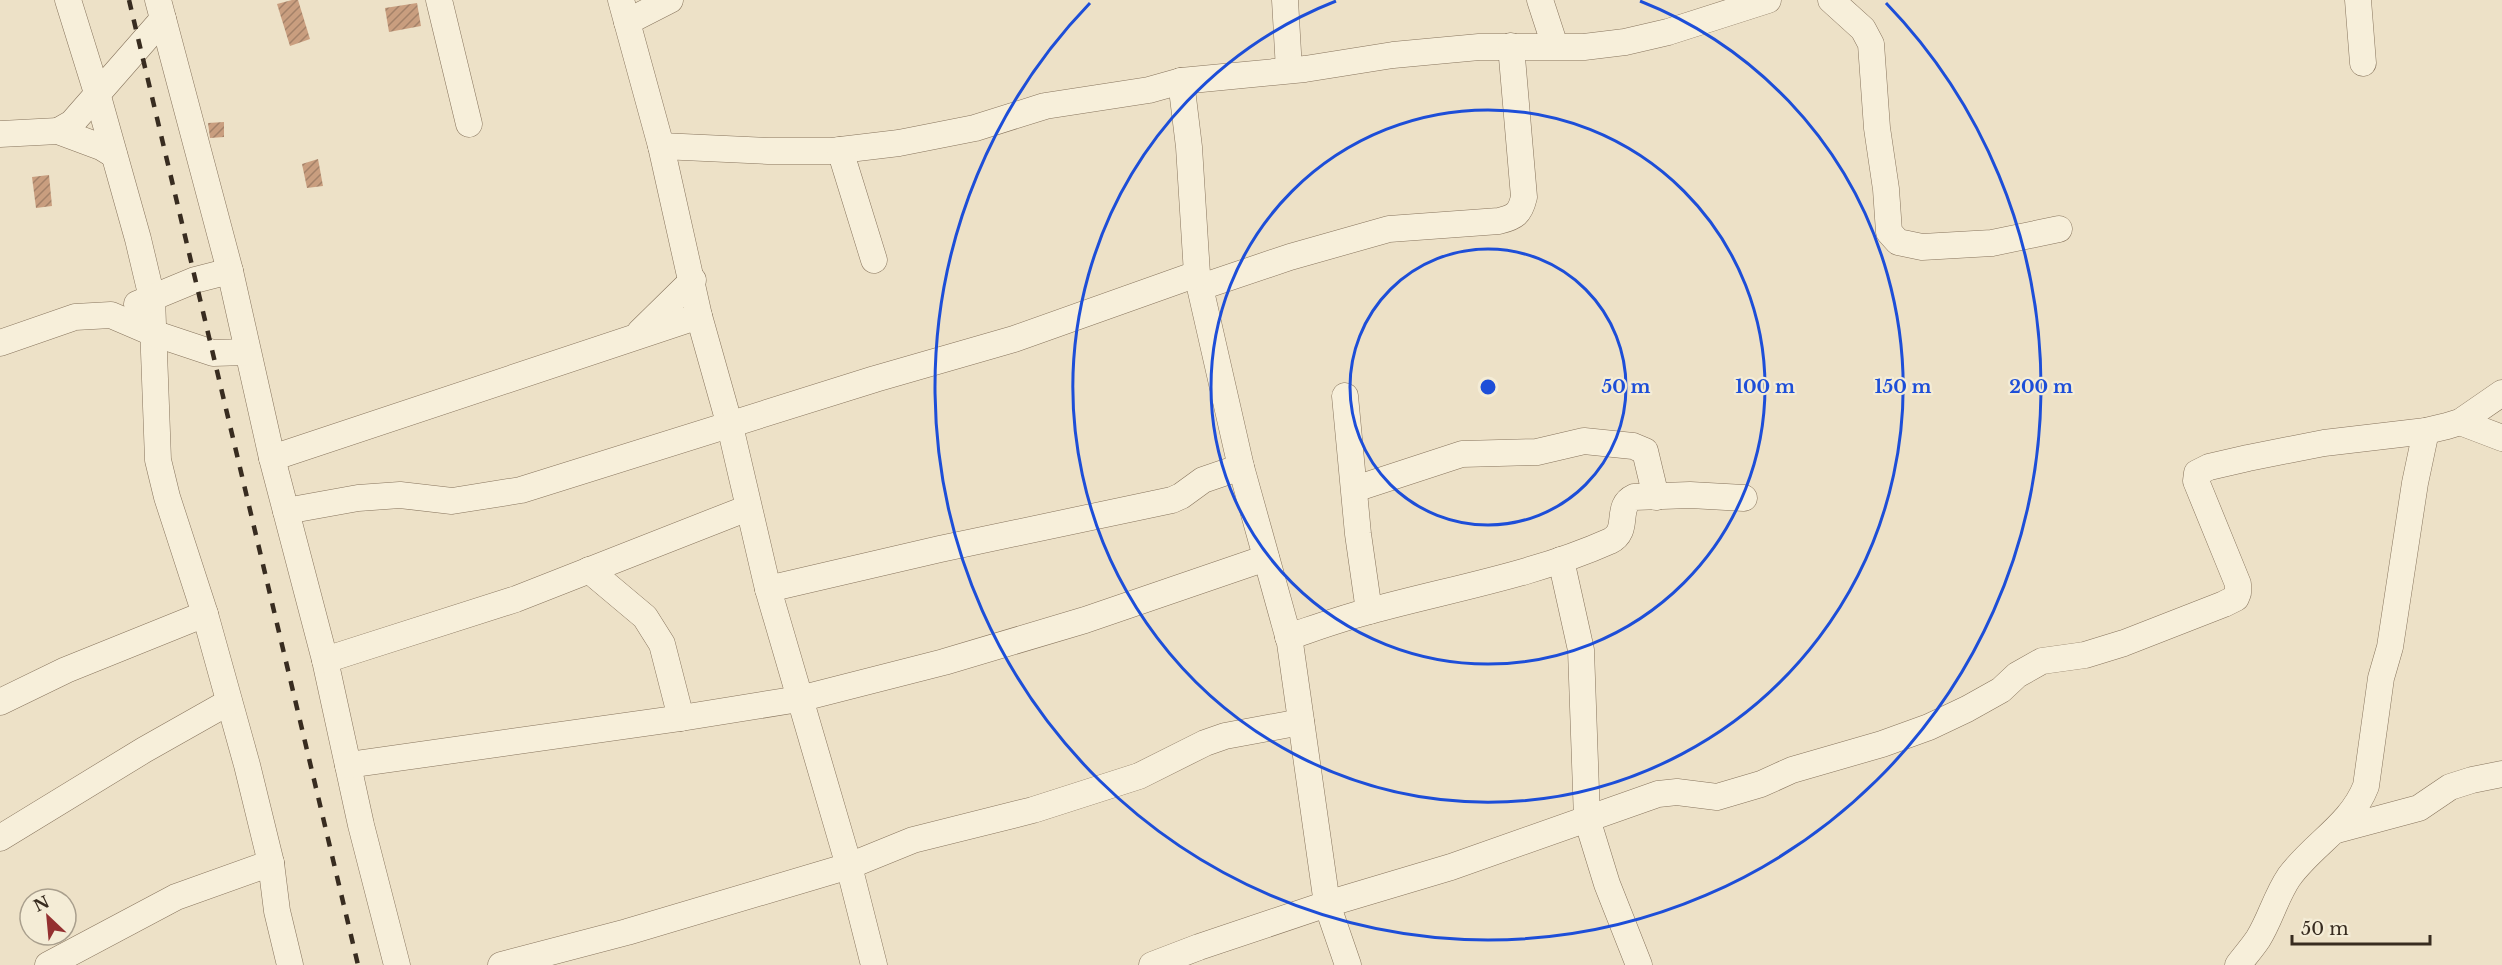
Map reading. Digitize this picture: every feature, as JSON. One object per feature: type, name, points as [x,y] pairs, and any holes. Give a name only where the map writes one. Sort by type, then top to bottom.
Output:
[{"type":"street","points":[[68,0],[97,93],[152,298],[158,460],[229,702],[271,863],[277,911],[290,965]]},
{"type":"street","points":[[439,0],[469,124]]},
{"type":"street","points":[[670,0],[624,11],[661,146],[693,280],[699,316],[730,426],[768,589],[849,866],[874,965]]},
{"type":"street","points":[[1285,0],[1289,70]]},
{"type":"street","points":[[1540,0],[1555,46]]},
{"type":"street","points":[[661,146],[768,151],[840,150],[899,143],[975,129],[1045,106],[1149,90],[1182,81],[1289,70],[1393,55],[1511,46],[1584,46],[1625,42],[1668,32],[1768,0]]},
{"type":"street","points":[[1831,0],[1863,29],[1871,44],[1875,106],[1889,232],[1898,242],[1922,247],[1992,243],[2059,229]]},
{"type":"street","points":[[2358,0],[2363,63]]},
{"type":"street","points":[[58,131],[72,123],[160,9]]},
{"type":"street","points":[[160,9],[230,271],[272,458],[325,660],[397,965]]},
{"type":"street","points":[[286,510],[390,495],[452,501],[521,490],[1199,280],[1389,229],[1499,221],[1514,217],[1521,211],[1524,197],[1511,46]]},
{"type":"street","points":[[1182,81],[1190,147],[1199,280],[1240,467],[1288,637],[1327,904],[1348,965]]},
{"type":"street","points":[[0,134],[58,131],[101,147],[114,155]]},
{"type":"street","points":[[840,150],[874,260]]},
{"type":"street","points":[[0,343],[75,317],[111,315],[195,280],[230,271]]},
{"type":"street","points":[[636,336],[693,280]]},
{"type":"street","points":[[111,315],[153,333],[213,353],[247,352]]},
{"type":"street","points":[[272,458],[699,316]]},
{"type":"street","points":[[1152,965],[1327,904],[1451,867],[1658,794],[1677,792],[1717,797],[1761,784],[1792,770],[1882,744],[1929,727],[1967,709],[2001,690],[2017,675],[2042,661],[2085,655],[2114,646],[2236,598],[2238,584],[2196,481],[2198,473],[2209,467],[2324,443],[2426,431],[2460,422],[2502,393]]},
{"type":"street","points":[[1346,396],[1358,534],[1369,611]]},
{"type":"street","points":[[2460,422],[2502,438]]},
{"type":"street","points":[[2238,965],[2257,940],[2288,879],[2311,852],[2337,830],[2361,798],[2369,774],[2381,678],[2390,647],[2413,494],[2426,431]]},
{"type":"street","points":[[1355,489],[1462,454],[1537,452],[1584,441],[1633,446],[1645,451],[1656,497]]},
{"type":"street","points":[[768,589],[1172,500],[1203,480],[1240,467]]},
{"type":"street","points":[[1288,637],[1369,611],[1438,595],[1561,560],[1614,539],[1621,532],[1623,506],[1627,500],[1634,497],[1690,495],[1744,498]]},
{"type":"street","points":[[325,660],[516,599],[748,508]]},
{"type":"street","points":[[348,765],[799,699],[944,662],[1074,623],[1266,558]]},
{"type":"street","points":[[1561,560],[1581,650],[1587,819],[1607,884],[1639,965]]},
{"type":"street","points":[[589,570],[645,617],[662,644],[681,718]]},
{"type":"street","points":[[0,702],[66,670],[205,614]]},
{"type":"street","points":[[0,838],[144,750],[229,702]]},
{"type":"street","points":[[501,965],[627,932],[849,866],[913,840],[1033,810],[1138,776],[1205,743],[1225,736],[1301,722]]},
{"type":"street","points":[[2337,830],[2419,808],[2450,787],[2502,774]]},
{"type":"street","points":[[48,965],[176,897],[271,863]]},
{"type":"building","points":[[298,0],[310,39],[290,46],[277,4]]},
{"type":"building","points":[[417,3],[421,26],[389,32],[385,8]]},
{"type":"building","points":[[224,122],[224,137],[210,138],[208,123]]},
{"type":"building","points":[[318,159],[323,186],[307,188],[302,164]]},
{"type":"building","points":[[49,175],[52,206],[36,208],[32,177]]},
{"type":"railway","points":[[129,0],[358,965]]}]
